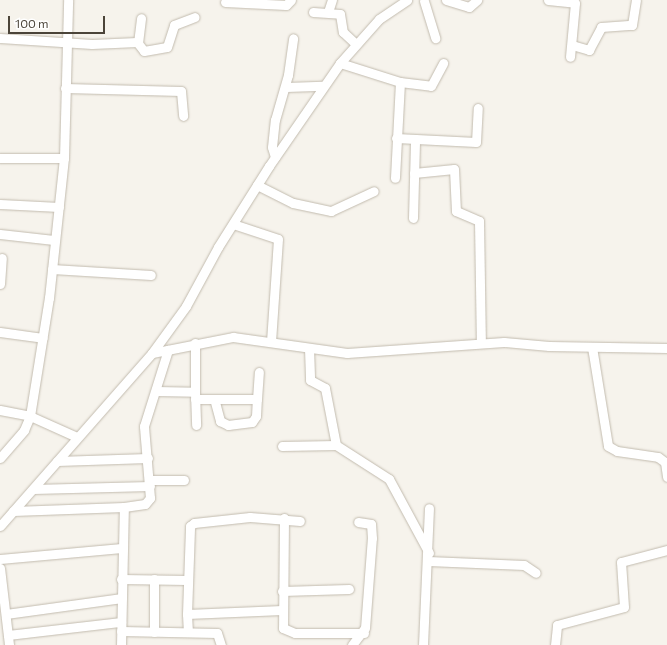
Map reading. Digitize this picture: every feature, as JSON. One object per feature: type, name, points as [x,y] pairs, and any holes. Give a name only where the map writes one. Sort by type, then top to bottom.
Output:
[{"type":"street","points":[[0,458],[4,449],[30,416],[43,338],[64,158],[68,0]]},
{"type":"street","points":[[225,2],[286,5],[291,0]]},
{"type":"street","points":[[328,12],[332,0]]},
{"type":"street","points":[[391,0],[404,1]]},
{"type":"street","points":[[425,0],[435,38]]},
{"type":"street","points":[[446,0],[469,7],[477,0]]},
{"type":"street","points":[[548,0],[575,3],[570,57]]},
{"type":"street","points":[[572,45],[589,50],[601,27],[632,25],[636,0]]},
{"type":"street","points":[[0,526],[152,353],[186,306],[233,224],[275,157],[323,86],[356,44],[404,1]]},
{"type":"street","points":[[313,12],[340,14],[343,32],[356,44]]},
{"type":"street","points":[[141,18],[138,44],[144,51],[167,47],[174,25],[195,17]]},
{"type":"street","points":[[0,38],[66,43],[138,44]]},
{"type":"street","points":[[275,157],[272,142],[286,86],[294,38]]},
{"type":"street","points":[[340,63],[400,82],[431,86],[443,63]]},
{"type":"street","points":[[395,178],[400,82]]},
{"type":"street","points":[[286,86],[323,86]]},
{"type":"street","points":[[65,88],[181,91],[183,116]]},
{"type":"street","points":[[396,138],[476,142],[478,108]]},
{"type":"street","points":[[413,218],[415,139]]},
{"type":"street","points":[[0,158],[64,158]]},
{"type":"street","points":[[414,173],[454,169],[456,211],[479,221],[481,342]]},
{"type":"street","points":[[258,185],[293,203],[331,211],[374,192]]},
{"type":"street","points":[[0,204],[59,207]]},
{"type":"street","points":[[233,224],[278,239],[271,342]]},
{"type":"street","points":[[0,234],[54,240]]},
{"type":"street","points":[[0,284],[2,258]]},
{"type":"street","points":[[52,269],[151,274]]},
{"type":"street","points":[[0,332],[43,338]]},
{"type":"street","points":[[152,353],[195,343],[233,337],[347,353],[481,342],[592,347],[667,348]]},
{"type":"street","points":[[195,343],[196,425]]},
{"type":"street","points":[[592,347],[608,446],[617,451],[658,457],[665,462],[667,477]]},
{"type":"street","points":[[309,348],[310,380],[325,386],[336,445]]},
{"type":"street","points":[[13,511],[124,507],[148,502],[150,483],[144,426],[168,350]]},
{"type":"street","points":[[215,402],[220,421],[228,425],[254,420],[259,372]]},
{"type":"street","points":[[156,391],[195,396],[215,402],[257,399]]},
{"type":"street","points":[[0,410],[30,416],[77,437]]},
{"type":"street","points":[[282,446],[336,445],[389,479],[428,557]]},
{"type":"street","points":[[57,461],[148,458]]},
{"type":"street","points":[[33,489],[184,480]]},
{"type":"street","points":[[120,645],[124,507]]},
{"type":"street","points":[[423,645],[429,508]]},
{"type":"street","points":[[188,632],[187,580],[191,524],[250,517],[284,518],[300,521]]},
{"type":"street","points":[[284,518],[282,591],[283,628],[289,632],[364,633]]},
{"type":"street","points":[[352,645],[364,633],[372,526],[358,522]]},
{"type":"street","points":[[0,559],[122,548]]},
{"type":"street","points":[[555,645],[557,625],[624,607],[621,562],[667,550]]},
{"type":"street","points":[[428,557],[524,565],[536,573]]},
{"type":"street","points":[[0,568],[8,640],[121,622]]},
{"type":"street","points":[[121,579],[187,580]]},
{"type":"street","points":[[154,579],[154,632]]},
{"type":"street","points":[[282,591],[349,589]]},
{"type":"street","points":[[6,614],[122,598]]},
{"type":"street","points":[[187,614],[282,610]]},
{"type":"street","points":[[121,631],[217,633],[221,645]]}]
